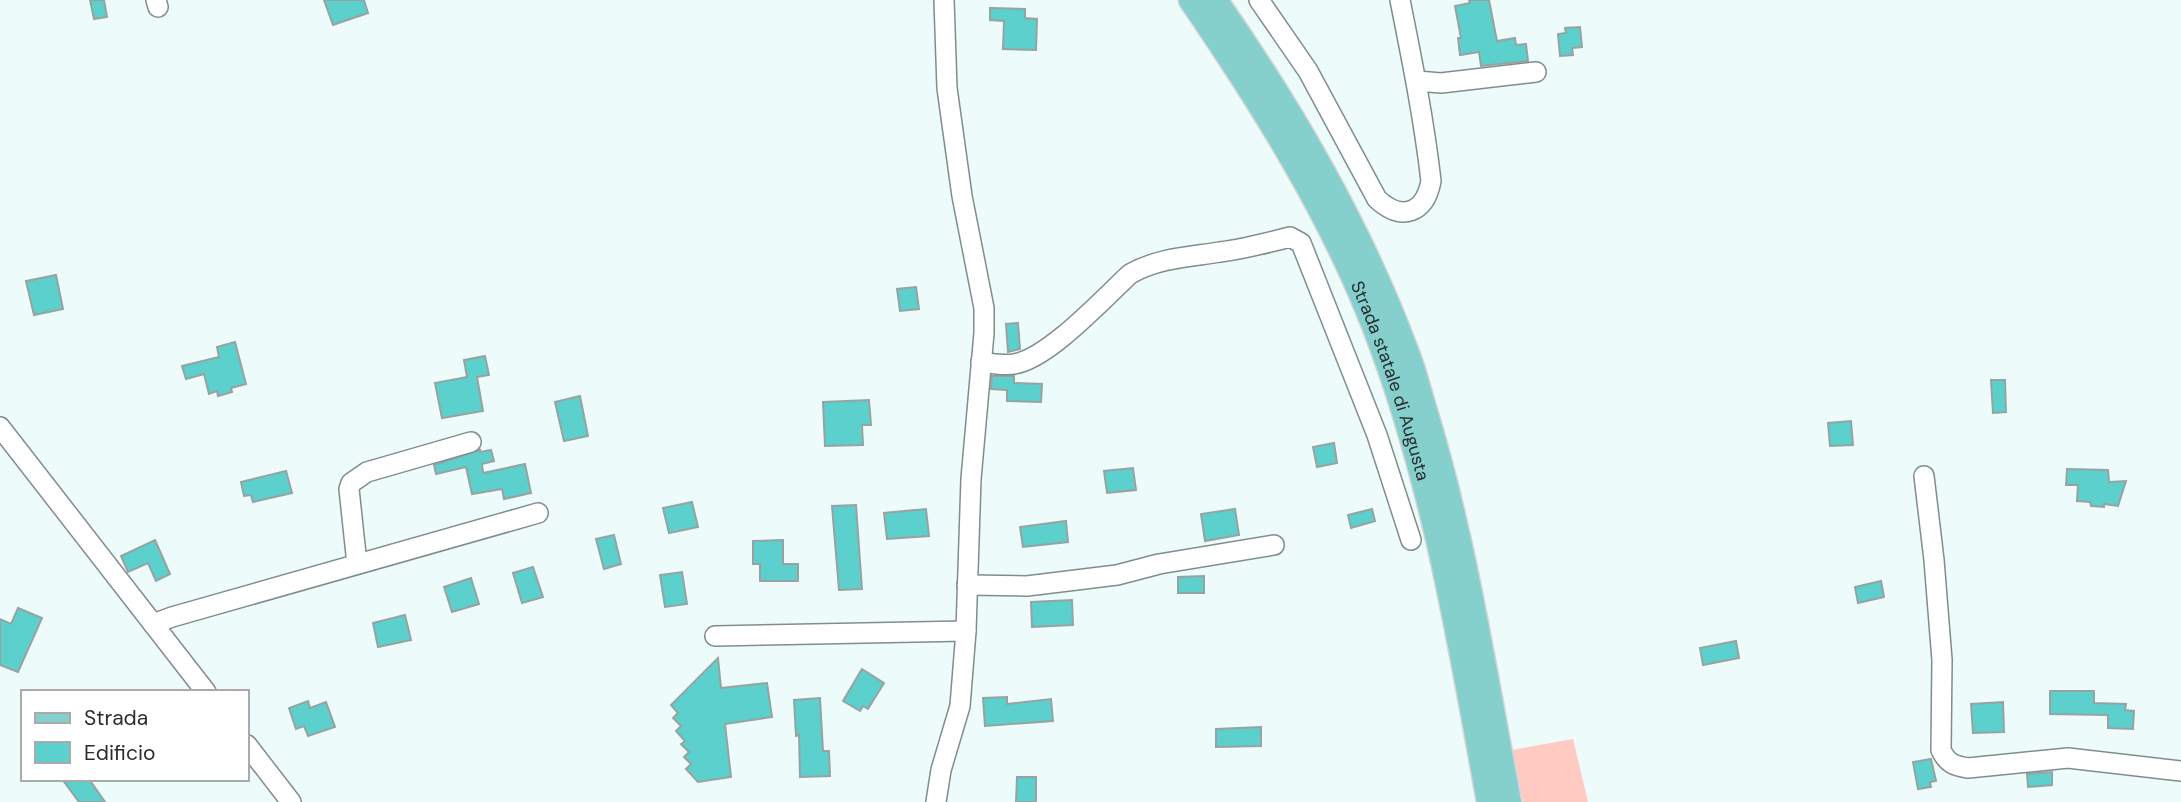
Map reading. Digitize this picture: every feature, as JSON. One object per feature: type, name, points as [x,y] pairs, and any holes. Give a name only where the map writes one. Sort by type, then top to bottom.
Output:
[{"type":"main road","name":"Strada statale di Augusta","points":[[1191,0],[1244,77],[1299,166],[1341,250],[1374,326],[1399,397],[1434,516],[1455,614],[1489,802]]},
{"type":"main road","name":"Strada statale di Augusta","points":[[1215,0],[1254,56],[1307,142],[1356,233],[1406,349],[1443,468],[1509,802]]},
{"type":"street","points":[[936,802],[941,770],[960,706],[966,631],[971,479],[984,308],[962,197],[947,88],[944,0]]},
{"type":"street","points":[[1259,0],[1308,71],[1377,200],[1394,211],[1407,212],[1419,208],[1428,195],[1430,171],[1417,81],[1409,57],[1400,0]]},
{"type":"street","points":[[1417,81],[1441,83],[1536,72]]},
{"type":"street","points":[[981,362],[1012,365],[1024,361],[1051,345],[1130,274],[1146,265],[1252,247],[1290,237],[1301,243],[1377,435],[1411,540]]},
{"type":"street","points":[[0,427],[204,690]]},
{"type":"street","points":[[357,564],[349,489],[351,482],[367,472],[471,442]]},
{"type":"street","points":[[1924,477],[1942,660],[1941,750],[1945,759],[1954,766],[1968,768],[2068,758],[2181,771]]},
{"type":"street","points":[[153,624],[538,513]]},
{"type":"street","points":[[967,586],[1027,586],[1117,575],[1159,564],[1274,545]]},
{"type":"street","points":[[715,636],[966,631]]},
{"type":"street","points":[[248,746],[291,802]]},
{"type":"shaded area","points":[[1573,739],[1588,802],[1523,802],[1512,750]]},
{"type":"building","points":[[90,0],[104,0],[107,17],[94,19]]},
{"type":"building","points":[[324,0],[364,0],[368,13],[333,25]]},
{"type":"building","points":[[1469,0],[1489,0],[1497,41],[1515,38],[1516,45],[1526,44],[1528,61],[1481,66],[1479,52],[1460,55],[1458,38],[1461,38],[1455,6],[1470,3]]},
{"type":"building","points":[[990,8],[1025,9],[1025,18],[1037,19],[1036,50],[1003,49],[1004,21],[990,20]]},
{"type":"building","points":[[1580,27],[1582,47],[1572,48],[1573,55],[1560,56],[1558,34],[1566,33],[1565,28]]},
{"type":"building","points":[[56,275],[63,309],[34,315],[26,281]]},
{"type":"building","points":[[916,287],[919,309],[900,311],[897,289]]},
{"type":"building","points":[[1018,323],[1020,349],[1008,352],[1006,324]]},
{"type":"building","points":[[235,342],[246,384],[231,388],[232,392],[218,396],[217,391],[209,394],[204,374],[186,379],[182,366],[219,357],[217,347]]},
{"type":"building","points":[[485,356],[489,375],[477,377],[483,411],[442,418],[435,383],[467,377],[464,360]]},
{"type":"building","points":[[992,376],[1014,376],[1014,383],[1042,384],[1041,402],[1007,401],[1007,390],[991,389]]},
{"type":"building","points":[[1991,380],[2005,380],[2006,412],[1993,413]]},
{"type":"building","points":[[580,396],[588,436],[564,441],[555,402]]},
{"type":"building","points":[[869,400],[871,425],[862,425],[863,445],[825,446],[823,402]]},
{"type":"building","points":[[1851,421],[1853,445],[1830,446],[1828,423]]},
{"type":"building","points":[[1334,443],[1337,463],[1317,467],[1313,447]]},
{"type":"building","points":[[480,450],[491,450],[494,461],[482,464],[483,473],[525,464],[531,493],[504,499],[502,489],[472,494],[466,467],[436,474],[434,465]]},
{"type":"building","points":[[1133,468],[1136,490],[1107,493],[1104,471]]},
{"type":"building","points":[[2067,469],[2108,470],[2109,482],[2126,481],[2118,506],[2091,506],[2090,502],[2077,501],[2078,485],[2066,485]]},
{"type":"building","points":[[286,471],[292,493],[253,502],[251,495],[244,496],[241,482]]},
{"type":"building","points":[[692,502],[698,527],[669,533],[663,508]]},
{"type":"building","points":[[856,505],[862,589],[839,590],[832,506]]},
{"type":"building","points":[[926,509],[929,536],[887,539],[884,513]]},
{"type":"building","points":[[1235,509],[1239,535],[1205,541],[1201,514]]},
{"type":"building","points":[[1372,509],[1375,521],[1351,528],[1348,515]]},
{"type":"building","points":[[1066,521],[1068,542],[1023,547],[1020,527]]},
{"type":"building","points":[[614,535],[621,564],[604,569],[596,539]]},
{"type":"building","points":[[155,540],[170,574],[156,581],[148,563],[128,572],[121,556]]},
{"type":"building","points":[[783,540],[783,564],[798,564],[798,581],[760,581],[760,564],[753,564],[753,541]]},
{"type":"building","points":[[533,567],[543,597],[522,603],[513,573]]},
{"type":"building","points":[[682,572],[687,604],[665,607],[660,575]]},
{"type":"building","points":[[1204,576],[1204,593],[1178,593],[1178,577]]},
{"type":"building","points":[[471,578],[479,604],[452,612],[444,587]]},
{"type":"building","points":[[1881,581],[1884,597],[1858,603],[1855,587]]},
{"type":"building","points":[[1072,600],[1073,625],[1032,627],[1031,602]]},
{"type":"building","points":[[18,608],[42,618],[18,672],[0,665],[0,619],[11,624]]},
{"type":"building","points":[[405,615],[411,640],[378,647],[373,623]]},
{"type":"building","points":[[1736,641],[1739,658],[1703,665],[1700,648]]},
{"type":"building","points":[[718,658],[721,688],[767,683],[772,717],[725,724],[731,777],[698,782],[686,769],[691,764],[684,757],[689,752],[681,744],[685,741],[676,731],[681,726],[673,718],[678,713],[671,705]]},
{"type":"building","points":[[862,669],[884,683],[868,709],[863,706],[860,711],[843,701]]},
{"type":"building","points":[[2050,691],[2094,691],[2094,703],[2126,704],[2125,710],[2134,711],[2133,729],[2108,728],[2108,715],[2050,714]]},
{"type":"building","points":[[1007,697],[1007,704],[1051,699],[1053,721],[985,726],[983,698]]},
{"type":"building","points":[[820,698],[823,751],[829,751],[830,776],[800,777],[799,735],[796,736],[794,700]]},
{"type":"building","points":[[308,701],[310,708],[326,702],[335,727],[308,736],[304,726],[296,729],[289,708]]},
{"type":"building","points":[[2003,702],[2004,732],[1973,733],[1971,704]]},
{"type":"building","points":[[1261,727],[1261,746],[1216,747],[1216,729]]},
{"type":"building","points":[[1931,759],[1936,781],[1930,782],[1931,787],[1918,789],[1913,762]]},
{"type":"building","points":[[2052,772],[2052,785],[2028,787],[2027,774]]},
{"type":"building","points":[[1017,777],[1036,777],[1036,802],[1016,802]]},
{"type":"building","points":[[63,781],[90,781],[105,802],[79,802]]}]
